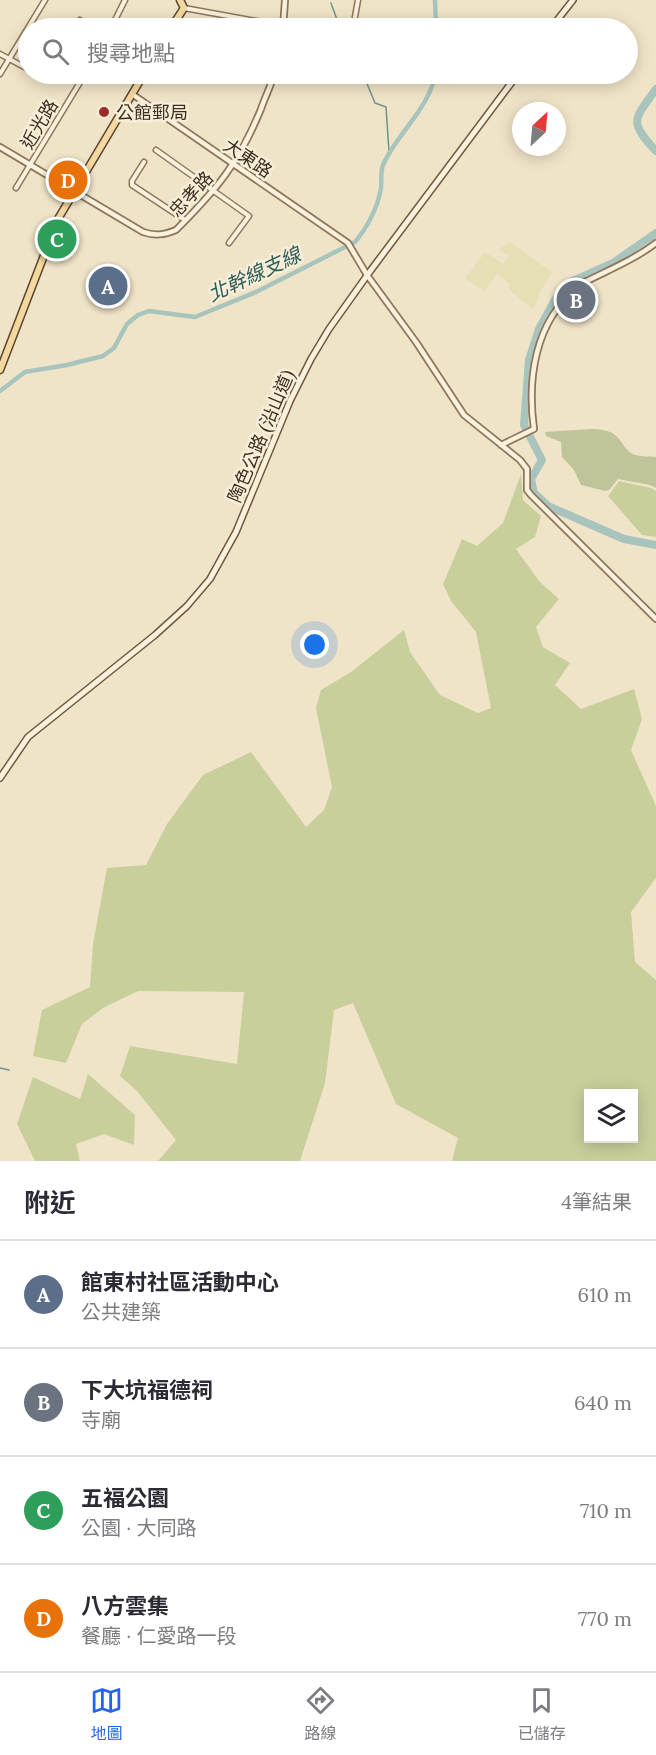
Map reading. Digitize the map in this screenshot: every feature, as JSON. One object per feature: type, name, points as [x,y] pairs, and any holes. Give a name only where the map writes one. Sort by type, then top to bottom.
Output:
[{"type":"main road","points":[[178,18],[184,8],[180,0]]},
{"type":"main road","points":[[559,18],[573,0]]},
{"type":"main road","points":[[1,368],[58,219],[138,84]]},
{"type":"main road","name":"陶色公路 (沿山道)","points":[[0,778],[28,737],[164,628],[210,579],[236,532],[290,401],[329,329],[510,84]]},
{"type":"street","points":[[34,18],[45,0]]},
{"type":"street","points":[[116,18],[125,0]]},
{"type":"street","points":[[284,18],[285,0]]},
{"type":"street","points":[[355,18],[358,0]]},
{"type":"street","points":[[184,8],[236,18]]},
{"type":"street","points":[[0,74],[18,44]]},
{"type":"street","points":[[0,54],[18,64]]},
{"type":"street","name":"近光路","points":[[16,188],[79,84]]},
{"type":"street","name":"忠孝路","points":[[0,147],[143,232],[160,235],[176,230],[214,191],[234,165],[250,134],[270,84]]},
{"type":"street","name":"大東路","points":[[132,94],[348,243],[367,275]]},
{"type":"street","points":[[156,150],[249,216],[229,243]]},
{"type":"street","points":[[144,162],[132,181],[132,185],[185,220]]},
{"type":"street","points":[[501,445],[534,429],[532,411],[537,348],[549,320],[562,300],[587,280],[615,268],[656,243]]},
{"type":"street","points":[[367,275],[416,342],[464,415],[527,469],[527,490],[531,495],[656,619]]},
{"type":"shaded area","points":[[510,242],[552,272],[532,309],[513,293],[508,287],[509,283],[497,274],[484,291],[465,278],[485,252],[503,264],[509,256],[499,249]]},
{"type":"green space","points":[[59,226],[62,234],[63,263],[46,255]]},
{"type":"green space","points":[[592,429],[611,432],[626,449],[636,455],[656,457],[656,488],[618,479],[609,490],[605,491],[581,485],[574,470],[562,457],[561,442],[546,436],[545,432]]},
{"type":"green space","points":[[521,474],[523,500],[541,516],[535,537],[516,549],[539,581],[559,599],[536,627],[543,647],[570,663],[555,685],[581,709],[634,689],[642,719],[631,750],[656,806],[656,878],[631,912],[635,962],[656,980],[656,1161],[452,1161],[458,1138],[396,1104],[353,1003],[334,1010],[325,1083],[300,1161],[158,1161],[176,1140],[137,1091],[120,1076],[130,1046],[237,1064],[244,992],[138,991],[103,1008],[82,1024],[66,1063],[33,1056],[42,1010],[90,987],[93,944],[107,868],[146,865],[167,824],[203,775],[251,752],[306,827],[324,810],[332,787],[316,708],[321,690],[351,672],[404,630],[410,652],[440,695],[478,713],[491,708],[476,632],[451,601],[443,584],[462,539],[477,546],[503,523]]},
{"type":"green space","points":[[619,481],[656,491],[656,537],[642,535],[608,496]]},
{"type":"green space","points":[[88,1074],[135,1115],[134,1145],[104,1134],[76,1144],[80,1161],[35,1161],[17,1124],[33,1077],[80,1099]]},
{"type":"waterway","name":"北幹線支線","points":[[435,0],[436,18]]},
{"type":"waterway","points":[[331,3],[336,18]]},
{"type":"waterway","points":[[367,84],[375,103],[386,107],[389,152]]},
{"type":"waterway","name":"北幹線支線","points":[[0,391],[25,372],[103,356],[114,348],[127,324],[138,315],[149,311],[195,317],[256,292],[355,242],[375,210],[381,188],[383,165],[427,98],[432,84]]},
{"type":"waterway","points":[[656,89],[637,120],[641,133],[656,151]]},
{"type":"waterway","points":[[656,233],[613,263],[571,282],[555,300],[539,329],[529,360],[524,425],[542,460],[531,479],[534,493],[548,506],[624,539],[656,545]]},
{"type":"waterway","points":[[0,1068],[9,1070]]},
{"type":"place","name":"公館郵局","points":[[104,112]]},
{"type":"place","name":"八方雲集","points":[[68,180]]},
{"type":"place","name":"五福公園","points":[[57,239]]},
{"type":"place","name":"館東村社區活動中心","points":[[108,286]]},
{"type":"place","name":"下大坑福德祠","points":[[576,300]]}]
